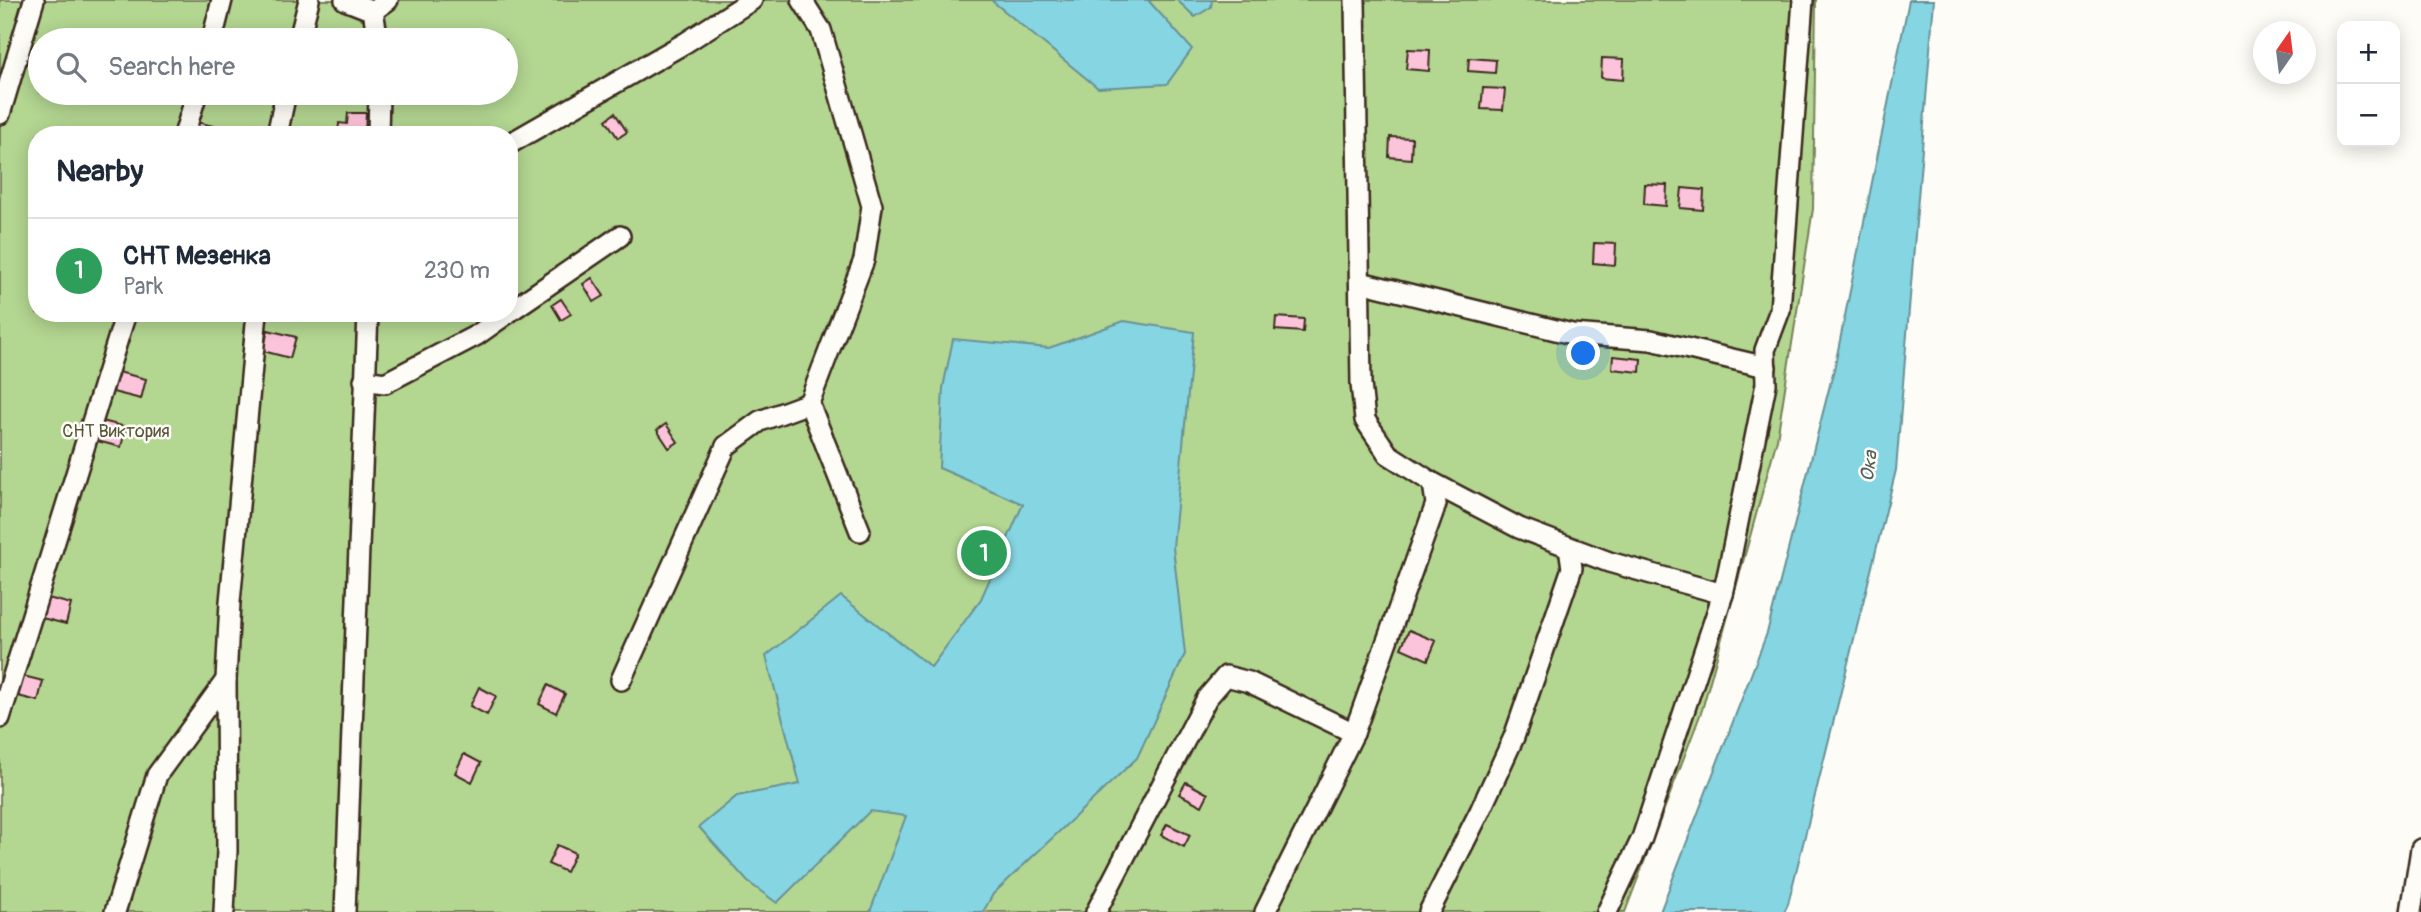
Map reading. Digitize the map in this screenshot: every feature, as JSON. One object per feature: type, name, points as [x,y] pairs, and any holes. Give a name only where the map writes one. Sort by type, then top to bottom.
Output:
[{"type":"street","points":[[0,114],[34,0]]},
{"type":"street","points":[[215,28],[222,0]]},
{"type":"street","points":[[302,28],[309,0]]},
{"type":"street","points":[[345,0],[380,6],[379,28]]},
{"type":"street","points":[[518,139],[685,43],[752,0]]},
{"type":"street","points":[[802,0],[821,30],[872,206],[864,260],[814,384],[809,403],[860,531]]},
{"type":"street","points":[[1355,0],[1361,384],[1365,420],[1388,454],[1433,483],[1519,528],[1609,562],[1723,594]]},
{"type":"street","points":[[1607,912],[1642,838],[1723,594],[1766,375],[1765,350],[1780,310],[1803,0]]},
{"type":"street","points":[[187,126],[193,105]]},
{"type":"street","points":[[279,126],[283,105]]},
{"type":"street","points":[[378,126],[379,105]]},
{"type":"street","points":[[518,307],[620,236]]},
{"type":"street","points":[[1360,282],[1572,334],[1651,340],[1766,375]]},
{"type":"street","points":[[0,718],[123,322]]},
{"type":"street","points":[[223,912],[227,851],[226,680],[230,602],[256,322]]},
{"type":"street","points":[[345,912],[367,322]]},
{"type":"street","points":[[364,380],[385,383],[477,335],[496,322]]},
{"type":"street","points":[[621,680],[726,446],[760,421],[809,403]]},
{"type":"street","points":[[1265,912],[1354,733],[1436,504],[1433,483]]},
{"type":"street","points":[[1429,912],[1514,737],[1572,568],[1569,547]]},
{"type":"street","points":[[1096,912],[1207,698],[1226,677],[1249,682],[1354,733]]},
{"type":"street","points":[[115,912],[157,775],[226,680]]},
{"type":"street","points":[[2411,912],[2421,849]]},
{"type":"green space","name":"СНТ Виктория","points":[[0,0],[1816,0],[1813,209],[1777,439],[1702,710],[1625,912],[0,912]]},
{"type":"water","points":[[991,0],[1148,0],[1192,49],[1167,84],[1098,88]]},
{"type":"water","points":[[1177,0],[1212,0],[1211,7],[1195,17]]},
{"type":"water","name":"Ока","points":[[1909,0],[1934,0],[1896,470],[1788,904],[1784,912],[1660,912],[1767,633],[1835,365]]},
{"type":"water","points":[[1124,321],[1194,332],[1173,547],[1185,654],[1137,758],[993,894],[983,912],[870,912],[906,816],[870,811],[777,903],[748,882],[699,827],[737,796],[800,784],[766,656],[841,596],[931,667],[981,599],[1023,504],[939,468],[943,388],[953,339],[1049,348]]},
{"type":"building","points":[[1408,49],[1430,50],[1429,71],[1406,69]]},
{"type":"building","points":[[1469,58],[1496,60],[1495,73],[1468,71]]},
{"type":"building","points":[[1602,58],[1624,59],[1623,80],[1601,78]]},
{"type":"building","points":[[1483,88],[1505,89],[1503,110],[1481,109]]},
{"type":"building","points":[[348,113],[366,113],[365,126],[339,126],[339,123],[347,124]]},
{"type":"building","points":[[615,113],[627,132],[618,138],[606,120]]},
{"type":"building","points":[[197,122],[213,126],[196,126]]},
{"type":"building","points":[[1390,137],[1412,138],[1411,159],[1389,157]]},
{"type":"building","points":[[1645,184],[1667,185],[1666,206],[1644,204]]},
{"type":"building","points":[[1682,188],[1704,190],[1703,210],[1680,208]]},
{"type":"building","points":[[1594,243],[1616,244],[1615,265],[1593,263]]},
{"type":"building","points":[[592,278],[604,296],[594,302],[583,284]]},
{"type":"building","points":[[561,299],[571,314],[561,320],[552,305]]},
{"type":"building","points":[[1276,317],[1304,319],[1303,332],[1275,330]]},
{"type":"building","points":[[268,330],[296,337],[290,358],[263,351]]},
{"type":"building","points":[[1613,356],[1641,359],[1640,372],[1612,369]]},
{"type":"building","points":[[118,372],[146,379],[141,399],[113,392]]},
{"type":"building","points":[[98,420],[126,427],[121,447],[93,440]]},
{"type":"building","points":[[666,424],[678,442],[669,448],[657,430]]},
{"type":"building","points":[[44,597],[71,604],[66,624],[38,617]]},
{"type":"building","points":[[1409,630],[1436,641],[1428,660],[1401,648]]},
{"type":"building","points":[[15,674],[43,681],[38,701],[10,694]]},
{"type":"building","points":[[548,685],[565,694],[556,713],[539,704]]},
{"type":"building","points":[[479,687],[496,696],[487,715],[470,706]]},
{"type":"building","points":[[464,754],[481,763],[472,782],[455,773]]},
{"type":"building","points":[[1186,782],[1208,794],[1202,806],[1179,794]]},
{"type":"building","points":[[1167,824],[1190,835],[1184,847],[1161,835]]},
{"type":"building","points":[[557,845],[575,853],[566,872],[548,864]]},
{"type":"place","name":"СНТ Мезенка","points":[[984,553]]}]
